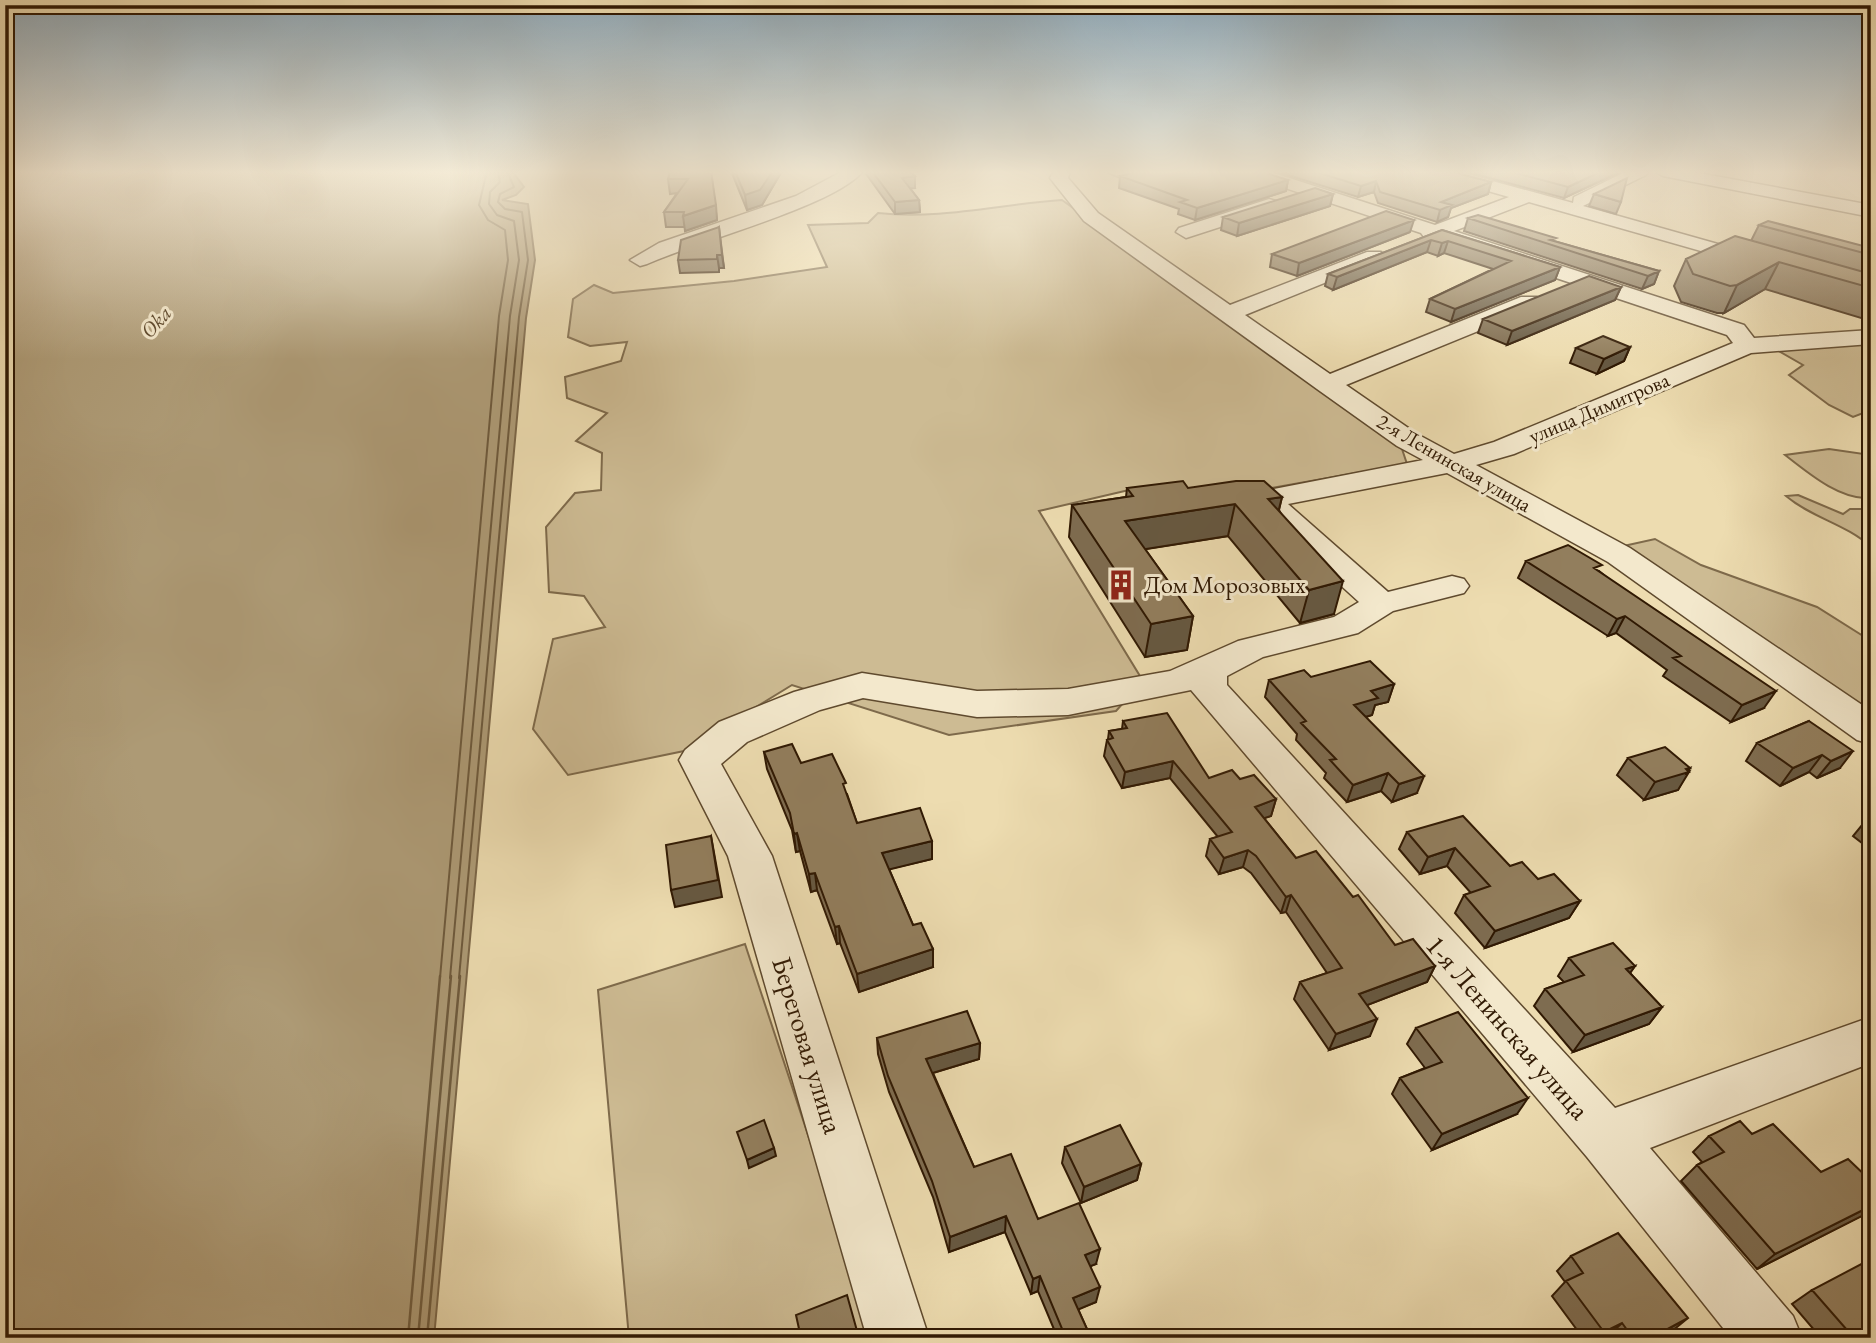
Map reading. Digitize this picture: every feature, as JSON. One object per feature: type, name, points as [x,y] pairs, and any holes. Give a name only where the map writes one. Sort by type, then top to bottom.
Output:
[{"type":"street","points":[[640,260],[661,249],[706,234]]},
{"type":"street","name":"2-я Ленинская улица","points":[[1114,234],[1407,440],[1619,555],[1871,730]]},
{"type":"street","points":[[1227,314],[1429,234]]},
{"type":"street","points":[[1449,234],[1736,330],[1747,346]]},
{"type":"street","points":[[1660,234],[1770,265]]},
{"type":"street","points":[[1326,384],[1585,279]]},
{"type":"street","name":"улица Димитрова","points":[[1199,499],[1248,503],[1450,464],[1504,447],[1747,346],[1871,337]]},
{"type":"street","points":[[1264,499],[1381,604]]},
{"type":"street","points":[[1208,670],[1251,649],[1346,625],[1381,604],[1452,586]]},
{"type":"street","name":"1-я Ленинская улица","points":[[1208,670],[1209,688],[1606,1138],[1771,1338]]},
{"type":"street","name":"Береговая улица","points":[[898,1338],[750,856],[699,760],[733,732],[807,701],[862,685],[978,704],[1068,702],[1176,682],[1208,670]]},
{"type":"street","points":[[1606,1138],[1871,1040]]},
{"type":"shaded area","points":[[812,234],[1108,234],[1401,446],[1407,464],[1238,494],[1129,490],[1039,511],[1143,681],[1116,711],[949,735],[792,685],[684,751],[568,775],[533,729],[553,639],[605,627],[584,596],[549,592],[546,527],[575,493],[601,490],[602,453],[576,441],[607,413],[567,398],[565,377],[621,361],[627,342],[590,346],[568,337],[573,299],[594,285],[613,293],[734,281],[827,267]]},
{"type":"shaded area","points":[[1871,340],[1871,410],[1853,417],[1829,405],[1789,375],[1803,365],[1775,349]]},
{"type":"shaded area","points":[[1829,449],[1871,455],[1871,498],[1860,498],[1837,490],[1785,455]]},
{"type":"shaded area","points":[[1798,495],[1843,514],[1850,509],[1871,509],[1871,547],[1851,532],[1796,504],[1786,496]]},
{"type":"shaded area","points":[[1655,539],[1701,565],[1817,607],[1871,641],[1871,719],[1619,547]]},
{"type":"shaded area","points":[[745,944],[875,1338],[629,1338],[598,990]]},
{"type":"water","name":"Oka","points":[[5,234],[532,234],[535,260],[526,318],[434,1338],[5,1338]]},
{"type":"building","points":[[699,234],[720,234],[722,255],[717,255],[717,259],[678,260],[681,240]]},
{"type":"building","points":[[1326,234],[1377,234],[1299,263],[1272,254]]},
{"type":"building","points":[[1432,234],[1454,234],[1560,267],[1455,309],[1430,299],[1511,261],[1448,241],[1442,243],[1431,240],[1337,277],[1328,274]]},
{"type":"building","points":[[1517,234],[1541,234],[1556,238],[1550,240],[1659,271],[1648,276]]},
{"type":"building","points":[[1791,234],[1816,234],[1871,248],[1871,255]]},
{"type":"building","points":[[1735,236],[1871,274],[1871,288],[1779,262],[1737,285],[1730,286],[1693,274],[1686,259]]},
{"type":"building","points":[[1589,276],[1621,287],[1512,331],[1483,319]]},
{"type":"building","points":[[1603,336],[1630,347],[1604,359],[1576,348]]},
{"type":"building","points":[[1183,481],[1188,488],[1236,481],[1264,481],[1282,497],[1268,499],[1343,581],[1309,590],[1235,504],[1125,521],[1193,616],[1151,624],[1072,505],[1133,496],[1127,488]]},
{"type":"building","points":[[1568,545],[1602,565],[1594,568],[1776,691],[1742,705],[1673,658],[1681,656],[1625,616],[1617,619],[1526,561]]},
{"type":"building","points":[[1370,661],[1394,684],[1371,691],[1378,698],[1354,705],[1424,776],[1399,784],[1388,773],[1353,785],[1330,760],[1336,759],[1301,723],[1306,721],[1269,680],[1304,670],[1311,677]]},
{"type":"building","points":[[1167,713],[1209,778],[1232,770],[1240,779],[1254,775],[1276,799],[1255,807],[1296,858],[1316,851],[1353,897],[1358,895],[1395,945],[1413,939],[1435,966],[1359,994],[1377,1019],[1336,1034],[1300,982],[1342,968],[1291,895],[1286,897],[1256,856],[1248,850],[1224,858],[1210,839],[1232,832],[1173,761],[1125,772],[1107,740],[1113,738],[1109,731],[1127,728],[1123,721]]},
{"type":"building","points":[[1809,721],[1853,751],[1831,761],[1822,755],[1793,768],[1757,743]]},
{"type":"building","points":[[792,744],[801,763],[832,754],[846,783],[843,784],[857,823],[920,808],[932,841],[882,853],[913,925],[921,923],[933,949],[857,974],[839,926],[835,927],[815,873],[809,874],[797,833],[794,834],[790,813],[764,752]]},
{"type":"building","points":[[1665,747],[1690,768],[1686,769],[1689,772],[1655,782],[1628,758]]},
{"type":"building","points":[[1463,816],[1510,866],[1522,862],[1538,879],[1554,874],[1580,901],[1495,931],[1464,895],[1490,886],[1455,848],[1428,857],[1407,832]]},
{"type":"building","points":[[711,836],[718,880],[671,890],[666,845]]},
{"type":"building","points":[[1613,943],[1635,966],[1626,969],[1662,1007],[1585,1035],[1545,989],[1584,975],[1569,958]]},
{"type":"building","points":[[967,1011],[980,1043],[926,1059],[974,1167],[1011,1154],[1038,1219],[1079,1203],[1100,1249],[1085,1255],[1100,1287],[1073,1298],[1091,1338],[1048,1338],[1063,1331],[1040,1276],[1033,1279],[1006,1216],[950,1237],[932,1181],[888,1076],[877,1038]]},
{"type":"building","points":[[1458,1012],[1528,1098],[1442,1134],[1400,1078],[1442,1062],[1416,1028]]},
{"type":"building","points":[[764,1120],[774,1148],[747,1160],[737,1132]]},
{"type":"building","points":[[1740,1121],[1752,1134],[1773,1124],[1821,1172],[1848,1159],[1871,1181],[1871,1206],[1775,1254],[1697,1165],[1724,1152],[1709,1136]]},
{"type":"building","points":[[1120,1125],[1141,1164],[1084,1187],[1065,1147]]},
{"type":"building","points":[[1618,1233],[1688,1318],[1651,1338],[1633,1338],[1622,1323],[1604,1332],[1566,1281],[1583,1273],[1571,1256]]},
{"type":"building","points":[[1871,1259],[1871,1338],[1864,1333],[1854,1338],[1812,1290]]},
{"type":"building","points":[[847,1295],[859,1338],[801,1338],[796,1315]]},
{"type":"place","name":"Дом Морозовых","points":[[1121,585]]}]
